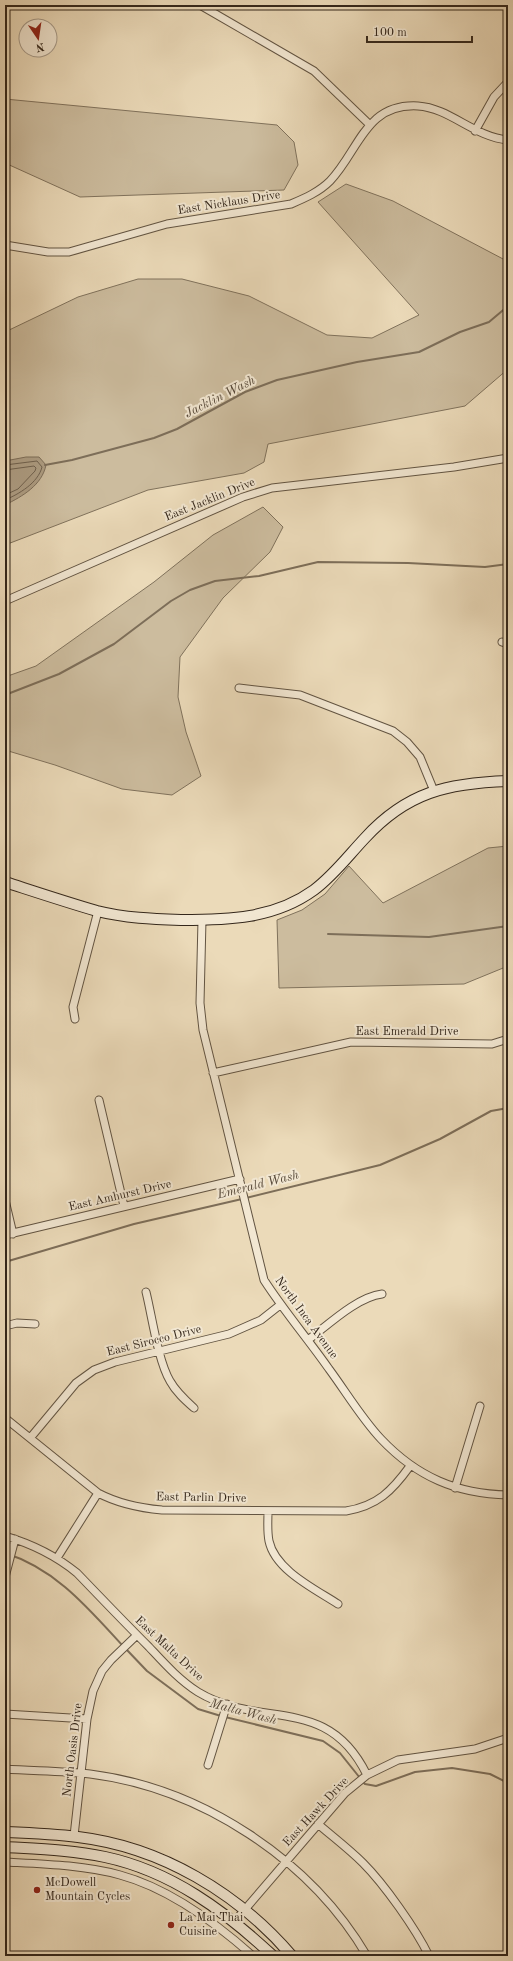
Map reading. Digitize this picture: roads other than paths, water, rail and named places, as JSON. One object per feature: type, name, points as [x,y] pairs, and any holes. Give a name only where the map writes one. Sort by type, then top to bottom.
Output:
[{"type":"main road","points":[[5,882],[98,911],[140,918],[225,920],[251,917],[270,912],[296,901],[314,890],[332,875],[364,838],[389,815],[414,799],[434,791],[471,783],[508,782]]},
{"type":"main road","points":[[5,1832],[74,1836],[128,1847],[164,1860],[198,1877],[245,1910],[273,1934],[292,1956]]},
{"type":"main road","points":[[5,1847],[65,1850],[106,1857],[141,1868],[177,1884],[211,1903],[273,1956]]},
{"type":"street","points":[[200,5],[314,71],[369,124]]},
{"type":"street","points":[[475,131],[494,97],[508,82]]},
{"type":"street","name":"East Nicklaus Drive","points":[[5,245],[48,252],[69,252],[167,224],[291,204],[307,197],[329,182],[369,124],[391,111],[407,107],[418,106],[444,114],[475,131],[490,137],[508,140]]},
{"type":"street","name":"East Jacklin Drive","points":[[5,601],[243,497],[272,488],[454,467],[508,458]]},
{"type":"street","points":[[239,688],[300,695],[393,731],[407,742],[420,757],[434,791]]},
{"type":"street","points":[[75,1019],[73,1007],[98,911]]},
{"type":"street","name":"North Inca Avenue","points":[[202,920],[200,1003],[203,1030],[264,1280],[280,1305],[308,1340],[381,1439],[410,1466],[455,1488],[486,1495],[508,1495]]},
{"type":"street","name":"East Emerald Drive","points":[[213,1073],[351,1042],[492,1044],[508,1039]]},
{"type":"street","points":[[99,1100],[124,1206]]},
{"type":"street","name":"East Amhurst Drive","points":[[5,1235],[240,1179]]},
{"type":"street","points":[[5,1200],[13,1234]]},
{"type":"street","points":[[146,1292],[160,1350],[170,1381],[182,1398],[194,1408]]},
{"type":"street","points":[[308,1340],[367,1297],[382,1294]]},
{"type":"street","name":"East Sirocco Drive","points":[[31,1437],[68,1391],[84,1376],[106,1364],[229,1334],[261,1320],[280,1305]]},
{"type":"street","points":[[5,1326],[26,1322],[35,1324]]},
{"type":"street","points":[[455,1488],[480,1406]]},
{"type":"street","name":"East Parlin Drive","points":[[5,1418],[31,1437],[98,1493],[116,1502],[133,1507],[162,1510],[346,1511],[359,1509],[374,1502],[394,1487],[410,1466]]},
{"type":"street","points":[[57,1558],[98,1493]]},
{"type":"street","points":[[268,1511],[269,1541],[278,1561],[288,1571],[338,1604]]},
{"type":"street","name":"East Malta Drive","points":[[5,1536],[32,1545],[57,1558],[77,1573],[189,1686],[210,1699],[227,1704],[302,1719],[326,1728],[348,1744],[359,1758],[368,1775]]},
{"type":"street","points":[[5,1577],[15,1539]]},
{"type":"street","name":"North Oasis Drive","points":[[74,1836],[87,1719],[93,1691],[102,1671],[111,1660],[137,1635]]},
{"type":"street","points":[[208,1765],[227,1704]]},
{"type":"street","points":[[5,1714],[87,1719]]},
{"type":"street","name":"East Hawk Drive","points":[[235,1922],[345,1794],[368,1775],[398,1760],[475,1749],[508,1738]]},
{"type":"street","points":[[5,1769],[81,1774],[143,1785],[180,1798],[236,1827],[286,1862],[306,1879],[332,1907],[356,1938],[367,1956]]},
{"type":"street","points":[[318,1824],[363,1863],[393,1901],[424,1946],[429,1956]]},
{"type":"street","points":[[5,1862],[80,1868],[121,1875],[149,1886],[190,1909],[223,1931],[252,1956]]},
{"type":"water","points":[[26,457],[39,457],[46,465],[44,472],[31,489],[5,505],[5,461]]},
{"type":"waterway","name":"Jacklin Wash","points":[[45,465],[72,460],[154,438],[177,429],[245,392],[277,380],[357,362],[419,352],[460,332],[489,322],[508,306]]},
{"type":"waterway","points":[[5,695],[59,674],[114,644],[171,601],[190,590],[215,581],[259,576],[318,562],[408,563],[485,567],[508,564]]},
{"type":"waterway","points":[[328,934],[429,937],[508,926]]},
{"type":"waterway","name":"Emerald Wash","points":[[246,1198],[380,1165],[440,1139],[491,1111],[508,1108]]},
{"type":"waterway","name":"Emerald Wash","points":[[5,1262],[134,1224],[242,1199]]},
{"type":"waterway","name":"Malta Wash","points":[[5,1553],[23,1560],[56,1579],[84,1604],[123,1646]]},
{"type":"waterway","name":"Malta Wash","points":[[126,1649],[147,1671],[198,1709],[221,1716]]},
{"type":"waterway","name":"Malta Wash","points":[[225,1717],[323,1741],[340,1753],[360,1778]]},
{"type":"waterway","name":"Malta Wash","points":[[363,1782],[365,1784],[376,1786],[415,1772],[452,1768],[490,1774],[508,1783]]},
{"type":"place","name":"McDowell Mountain Cycles","points":[[37,1890]]},
{"type":"place","name":"La Mai Thai Cuisine","points":[[171,1925]]}]
